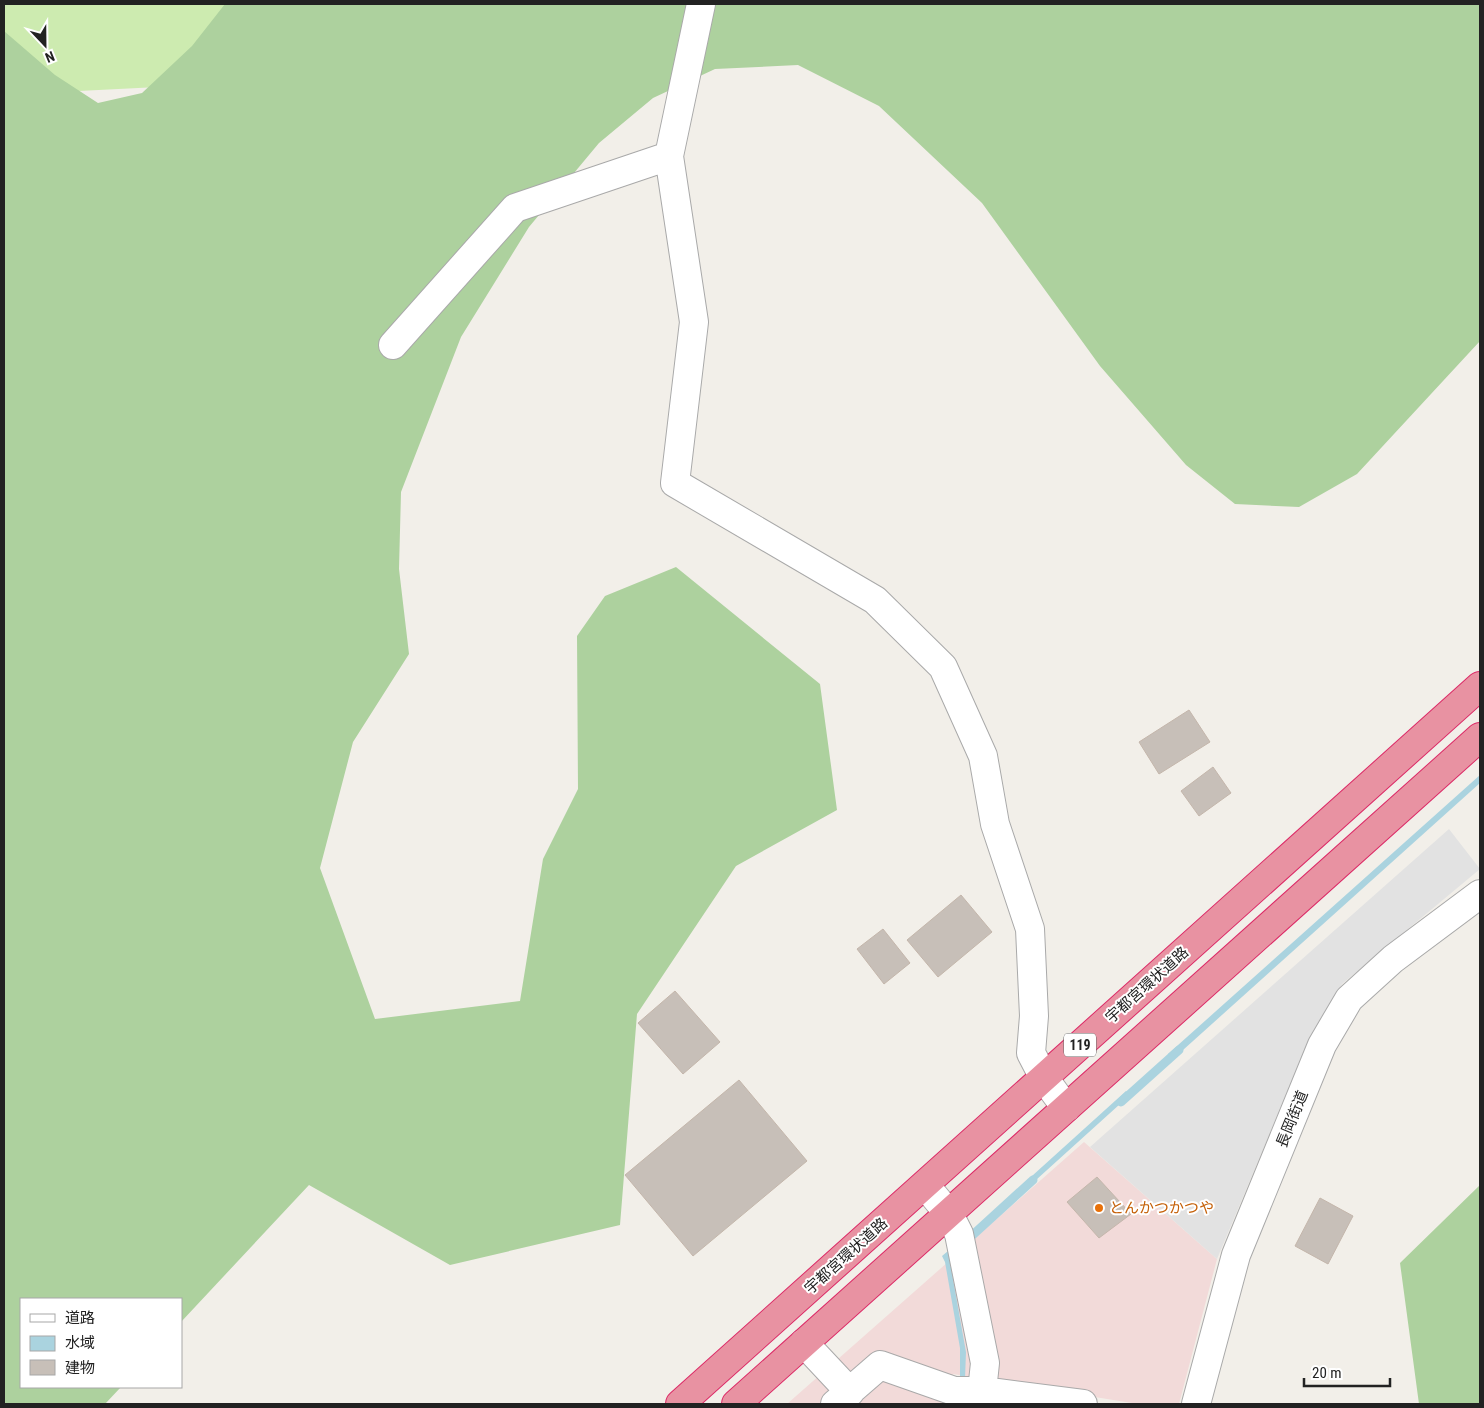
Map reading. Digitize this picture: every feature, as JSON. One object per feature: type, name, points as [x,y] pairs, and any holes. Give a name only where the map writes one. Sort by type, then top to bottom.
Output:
[{"type":"highway","name":"宇都宮環状道路","points":[[680,1404],[1480,686]]},
{"type":"highway","name":"119","points":[[736,1404],[1480,737]]},
{"type":"street","points":[[701,4],[669,156],[694,322],[674,482],[875,600],[943,667],[983,756],[995,824],[1030,929],[1034,1016],[1031,1053],[1044,1078],[1066,1108]]},
{"type":"street","points":[[393,345],[515,208],[669,156]]},
{"type":"street","name":"長岡街道","points":[[1196,1404],[1236,1255],[1322,1045],[1349,998],[1393,959],[1480,894]]},
{"type":"street","points":[[925,1185],[949,1214],[959,1234],[985,1363],[982,1390]]},
{"type":"street","points":[[804,1344],[843,1398],[880,1365],[954,1391],[982,1390],[1084,1404]]},
{"type":"shaded area","points":[[1449,829],[1480,869],[1342,984],[1303,1054],[1217,1259],[1090,1147]]},
{"type":"shaded area","points":[[1084,1142],[1217,1259],[1179,1404],[1138,1404],[953,1374],[941,1404],[787,1404]]},
{"type":"green space","points":[[4,4],[233,4],[178,86],[19,94],[4,82]]},
{"type":"green space","points":[[225,4],[1480,4],[1480,341],[1357,474],[1299,507],[1235,504],[1186,465],[1100,366],[982,203],[879,106],[798,65],[715,69],[653,98],[599,143],[529,227],[461,337],[401,492],[399,569],[409,654],[353,742],[320,868],[375,1019],[520,1001],[543,859],[578,789],[577,636],[605,596],[676,567],[820,684],[837,810],[736,866],[637,1014],[620,1225],[450,1265],[309,1185],[182,1321],[182,1298],[20,1298],[20,1388],[120,1388],[105,1404],[4,1404],[4,31],[55,75],[98,103],[142,93],[192,46]]},
{"type":"green space","points":[[1480,1185],[1480,1404],[1419,1404],[1400,1263]]},
{"type":"water","points":[[1480,775],[1480,783],[1173,1059],[1168,1054]]},
{"type":"water","points":[[1126,1091],[1130,1095],[1026,1189],[1022,1185]]},
{"type":"water","points":[[948,1251],[966,1352],[965,1379],[960,1377],[960,1348],[945,1262],[942,1256]]},
{"type":"building","points":[[1189,710],[1210,742],[1159,774],[1139,742]]},
{"type":"building","points":[[1213,767],[1231,793],[1199,816],[1181,791]]},
{"type":"building","points":[[961,895],[992,932],[938,977],[907,940]]},
{"type":"building","points":[[883,929],[910,963],[884,984],[857,949]]},
{"type":"building","points":[[675,991],[720,1042],[683,1074],[638,1023]]},
{"type":"building","points":[[739,1080],[807,1161],[693,1256],[625,1175]]},
{"type":"building","name":"とんかつかつや","points":[[1097,1177],[1131,1214],[1099,1238],[1067,1202]]},
{"type":"building","points":[[1320,1198],[1353,1216],[1328,1264],[1295,1246]]},
{"type":"waterway","points":[[1121,1102],[1179,1050]]},
{"type":"waterway","points":[[965,1242],[1033,1180]]},
{"type":"place","name":"とんかつかつや","points":[[1099,1208]]}]
